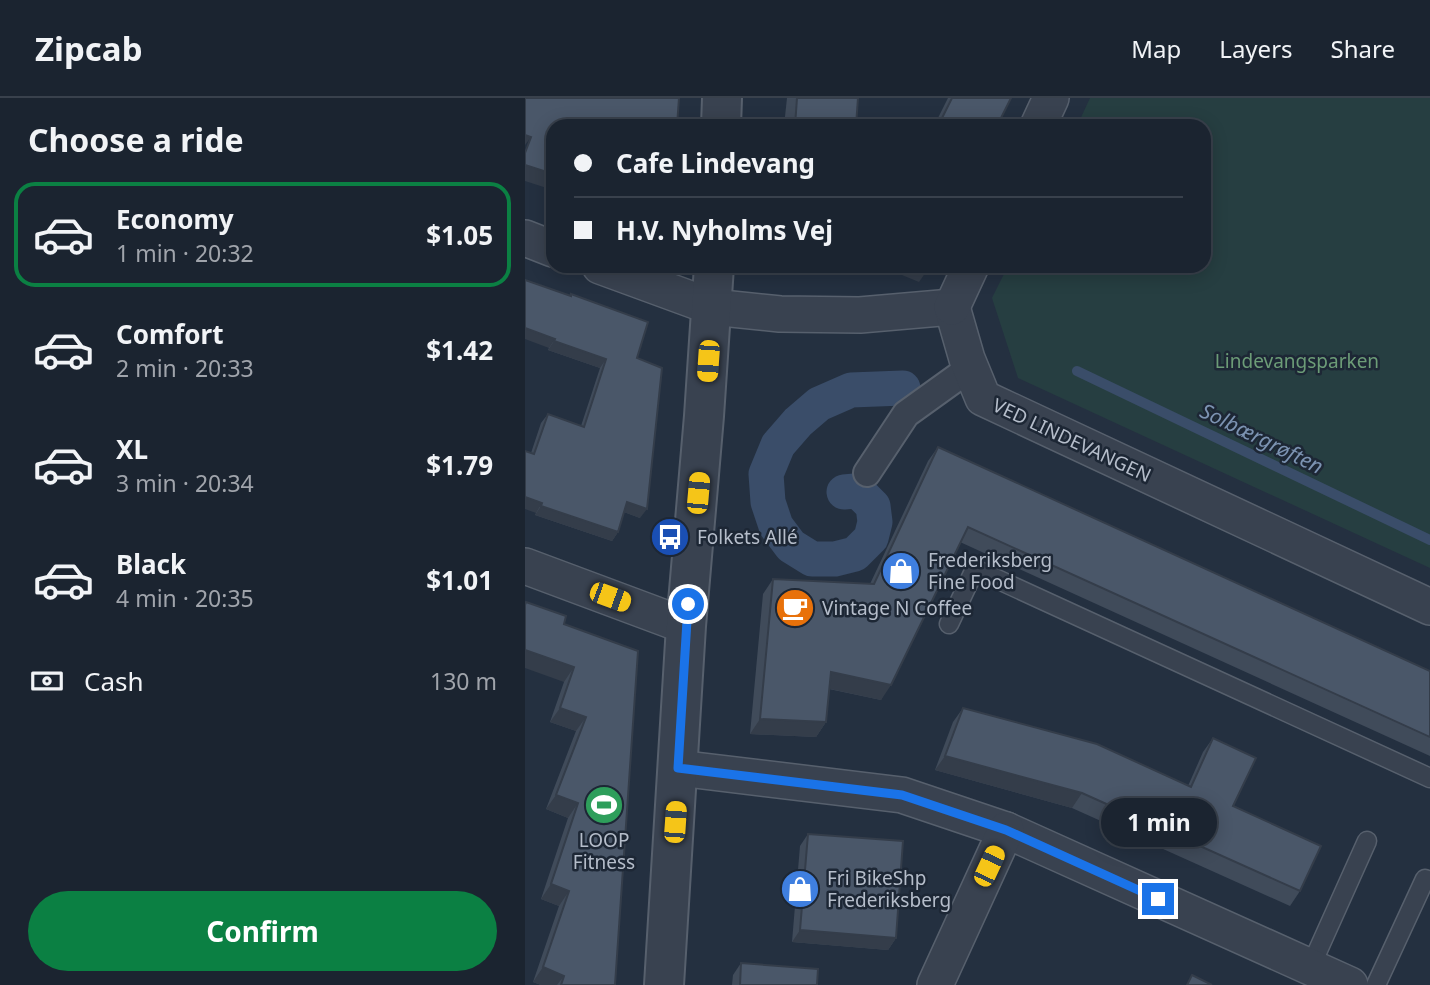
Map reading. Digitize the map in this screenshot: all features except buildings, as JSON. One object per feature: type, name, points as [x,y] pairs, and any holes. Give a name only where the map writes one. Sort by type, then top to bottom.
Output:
[{"type":"street","points":[[721,119],[722,98]]},
{"type":"street","points":[[1041,119],[1051,98]]},
{"type":"street","points":[[525,238],[546,246]]},
{"type":"street","points":[[619,273],[712,307],[780,314],[860,315],[952,307],[968,273]]},
{"type":"street","points":[[664,985],[686,626],[714,273]]},
{"type":"street","name":"VED LINDEVANGEN","points":[[952,307],[970,368],[983,398],[1430,607]]},
{"type":"street","points":[[867,473],[907,414],[970,368]]},
{"type":"street","points":[[525,566],[686,626]]},
{"type":"street","points":[[678,768],[902,795],[1006,830],[1350,985]]},
{"type":"street","points":[[935,985],[1006,830]]},
{"type":"lane","points":[[949,624],[975,569],[1430,778]]},
{"type":"lane","points":[[1310,968],[1367,841]]},
{"type":"lane","points":[[1376,985],[1425,879],[1430,881]]},
{"type":"green space","name":"Lindevangsparken","points":[[1090,98],[1430,98],[1430,568],[1018,378],[992,298],[1004,273],[1211,273],[1211,119],[1080,119]]},
{"type":"waterway","name":"Solbærgrøften","points":[[1077,371],[1430,540]]},
{"type":"waterway","points":[[844,492],[855,491],[873,506],[875,522],[871,538],[855,554],[835,559],[812,559],[791,546],[776,526],[768,502],[766,474],[778,445],[798,422],[819,404],[851,390],[903,388]]},
{"type":"place","name":"Folkets Allé","points":[[670,537]]},
{"type":"place","name":"Frederiksberg Fine Food","points":[[901,571]]},
{"type":"place","name":"Vintage N Coffee","points":[[795,608]]},
{"type":"place","name":"LOOP Fitness","points":[[604,805]]},
{"type":"place","name":"Fri BikeShp Frederiksberg","points":[[800,889]]},
{"type":"route","points":[[688,604],[678,768],[902,795],[1006,830],[1158,899]]}]
